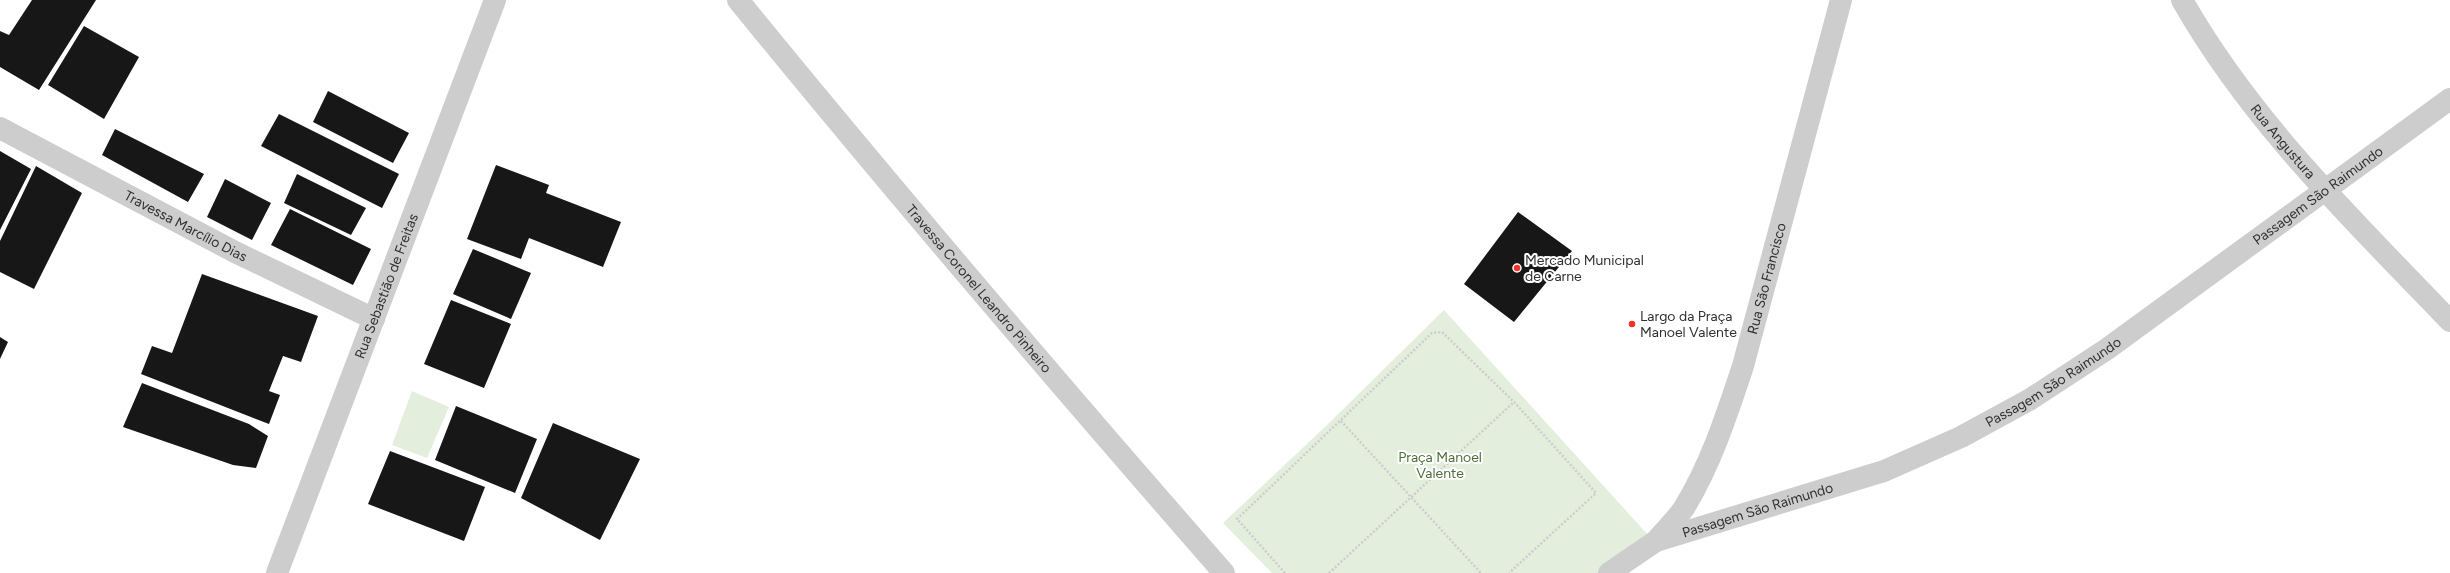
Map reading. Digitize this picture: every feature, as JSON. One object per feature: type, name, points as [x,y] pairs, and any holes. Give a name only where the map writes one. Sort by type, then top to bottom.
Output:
[{"type":"street","name":"Rua Sebastião de Freitas","points":[[277,573],[495,0]]},
{"type":"street","name":"Travessa Coronel Leandro Pinheiro","points":[[738,0],[833,116],[1040,362],[1224,573]]},
{"type":"street","name":"Rua São Francisco","points":[[1656,541],[1683,509],[1704,469],[1724,421],[1743,366],[1841,0]]},
{"type":"street","name":"Rua Angustura","points":[[2182,0],[2242,92],[2283,146],[2325,192],[2450,321]]},
{"type":"street","name":"Passagem São Raimundo","points":[[1609,573],[1656,541],[1884,471],[1961,437],[2029,400],[2107,349],[2325,192],[2450,99]]},
{"type":"street","name":"Travessa Marcílio Dias","points":[[0,128],[235,252],[374,319]]},
{"type":"path","points":[[1285,573],[1237,519],[1432,333],[1442,332],[1514,402],[1596,493],[1509,573]]},
{"type":"path","points":[[1328,573],[1514,402]]},
{"type":"path","points":[[1341,421],[1481,573]]},
{"type":"green space","name":"Praça Manoel Valente","points":[[1444,310],[1649,536],[1606,573],[1272,573],[1223,523],[1328,424]]},
{"type":"green space","points":[[412,391],[449,407],[427,458],[392,445]]},
{"type":"building","points":[[32,0],[96,0],[39,90],[0,67],[0,31],[9,35]]},
{"type":"building","points":[[84,26],[139,57],[104,119],[48,85]]},
{"type":"building","points":[[328,91],[409,133],[393,163],[313,122]]},
{"type":"building","points":[[279,114],[399,174],[382,208],[261,146]]},
{"type":"building","points":[[115,129],[204,174],[188,202],[102,155]]},
{"type":"building","points":[[0,151],[31,169],[0,230]]},
{"type":"building","points":[[496,165],[549,185],[546,193],[621,222],[603,267],[529,238],[521,259],[467,239]]},
{"type":"building","points":[[36,166],[82,193],[34,289],[0,272],[0,241]]},
{"type":"building","points":[[297,174],[366,208],[351,235],[284,203]]},
{"type":"building","points":[[225,179],[271,203],[252,240],[207,217]]},
{"type":"building","points":[[290,209],[371,249],[353,285],[271,245]]},
{"type":"building","name":"Mercado Municipal de Carne","points":[[1518,212],[1572,251],[1514,322],[1464,284]]},
{"type":"building","points":[[473,249],[531,273],[511,319],[453,294]]},
{"type":"building","points":[[202,274],[318,316],[301,362],[283,356],[269,391],[280,395],[269,424],[141,374],[152,346],[172,353]]},
{"type":"building","points":[[451,300],[511,324],[484,388],[424,364]]},
{"type":"building","points":[[0,337],[8,342],[0,359]]},
{"type":"building","points":[[142,383],[249,424],[268,436],[256,468],[233,465],[123,427]]},
{"type":"building","points":[[456,406],[537,439],[515,493],[435,460]]},
{"type":"building","points":[[553,423],[640,459],[600,540],[521,498]]},
{"type":"building","points":[[390,451],[485,487],[464,541],[368,504]]},
{"type":"place","name":"Mercado Municipal de Carne","points":[[1517,268]]},
{"type":"place","name":"Largo da Praça Manoel Valente","points":[[1632,324]]}]
